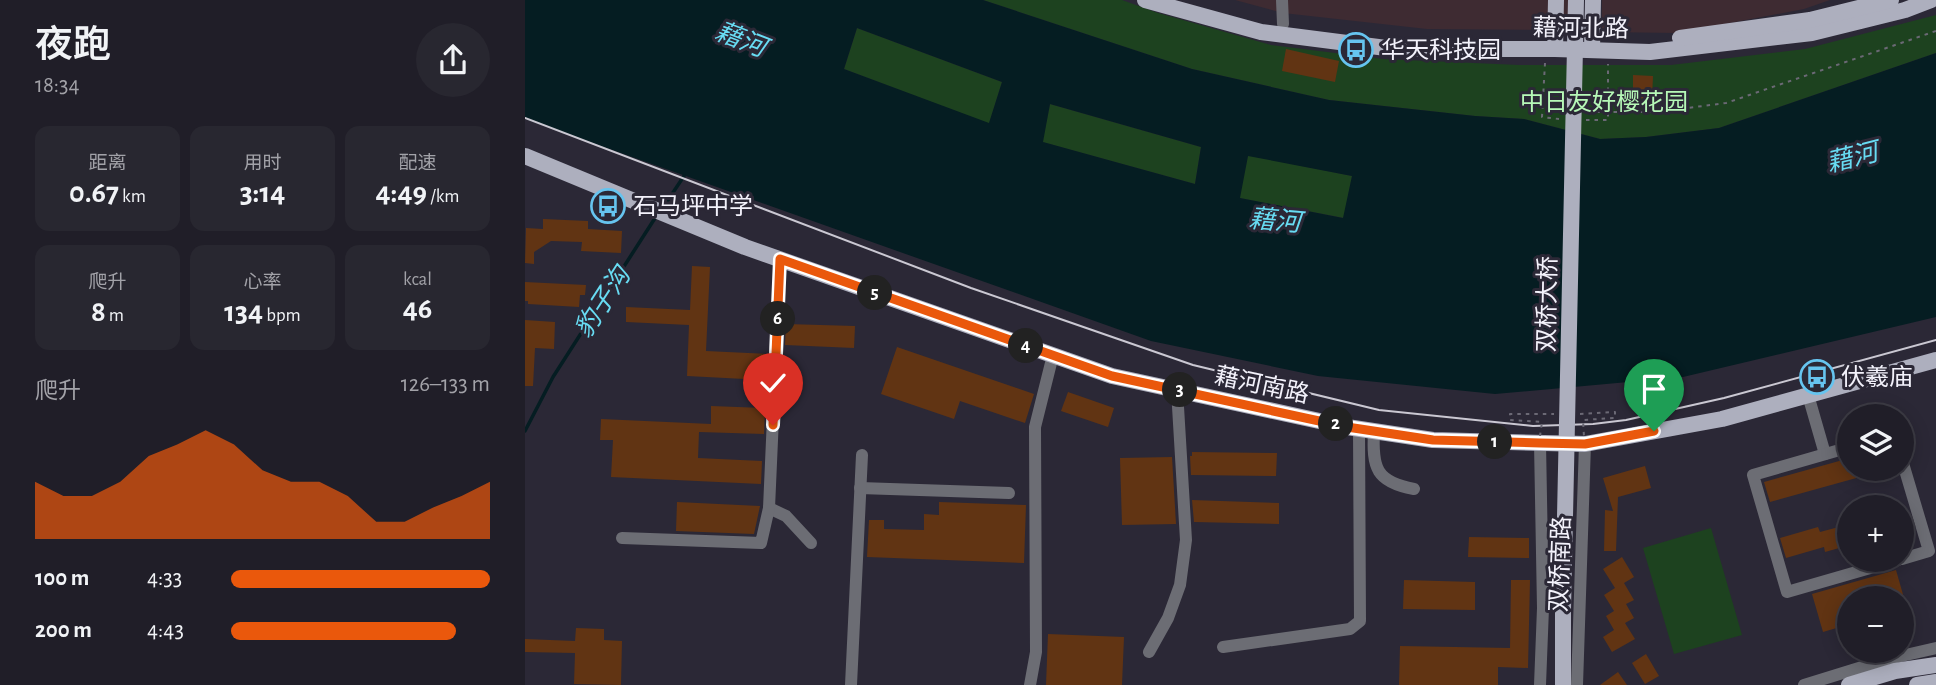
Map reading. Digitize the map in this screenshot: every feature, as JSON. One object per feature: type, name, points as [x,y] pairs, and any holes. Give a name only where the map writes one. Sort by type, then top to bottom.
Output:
[{"type":"main road","name":"藉河北路","points":[[1145,0],[1261,32],[1394,49],[1555,44]]},
{"type":"main road","name":"藉河北路","points":[[1184,0],[1263,22],[1395,39],[1592,45],[1649,42],[1809,20],[1891,0]]},
{"type":"main road","points":[[1555,44],[1556,0]]},
{"type":"main road","name":"双桥大桥","points":[[1563,685],[1568,414],[1579,116],[1576,0]]},
{"type":"main road","points":[[1592,45],[1593,0]]},
{"type":"main road","name":"藉河北路","points":[[1592,45],[1650,52],[1812,33],[1905,10],[1931,0]]},
{"type":"main road","name":"藉河南路","points":[[525,156],[780,259],[1112,376],[1366,430],[1433,440],[1585,440],[1722,419],[1936,360]]},
{"type":"main road","points":[[1849,685],[1895,671],[1936,666]]},
{"type":"main road","points":[[1917,685],[1936,682]]},
{"type":"street","points":[[1282,0],[1283,24]]},
{"type":"street","points":[[622,538],[761,543],[769,508],[780,259]]},
{"type":"street","points":[[1030,685],[1036,652],[1035,428],[1053,355]]},
{"type":"street","points":[[1149,652],[1168,618],[1180,585],[1186,540],[1177,390]]},
{"type":"street","points":[[1808,395],[1825,454]]},
{"type":"street","points":[[1366,430],[1381,476],[1394,485],[1414,489]]},
{"type":"street","points":[[1223,647],[1350,629],[1360,621],[1366,430]]},
{"type":"street","points":[[1540,440],[1543,608],[1540,685]]},
{"type":"street","name":"双桥南路","points":[[1577,685],[1585,440]]},
{"type":"street","points":[[1837,451],[1753,475],[1787,592],[1855,572]]},
{"type":"street","points":[[851,685],[862,455]]},
{"type":"street","points":[[860,488],[1009,493]]},
{"type":"street","points":[[1914,500],[1929,551],[1914,555]]},
{"type":"street","points":[[769,508],[786,516],[811,543]]},
{"type":"street","points":[[1804,685],[1888,659],[1936,648]]},
{"type":"path","points":[[1543,65],[1542,117],[1656,113],[1726,103],[1936,31]]},
{"type":"path","points":[[1579,116],[1608,120],[1608,64]]},
{"type":"path","points":[[1540,440],[1542,422],[1510,420],[1510,414],[1615,412],[1615,418],[1583,420],[1585,440]]},
{"type":"shaded area","points":[[1235,0],[1572,0],[1572,30],[1427,29],[1283,13]]},
{"type":"shaded area","points":[[1602,0],[1830,0],[1804,9],[1677,33],[1602,32]]},
{"type":"green space","name":"中日友好樱花园","points":[[983,0],[1122,0],[1271,45],[1383,59],[1519,65],[1671,65],[1805,49],[1936,15],[1936,53],[1719,128],[1646,137],[1600,139],[1524,119],[1329,100],[1192,69]]},
{"type":"green space","points":[[857,28],[1002,82],[989,124],[844,69]]},
{"type":"green space","points":[[1050,104],[1201,147],[1195,184],[1042,142]]},
{"type":"green space","points":[[1248,155],[1352,176],[1344,218],[1239,198]]},
{"type":"green space","points":[[1711,528],[1742,635],[1674,654],[1643,548]]},
{"type":"water","name":"藉河","points":[[525,0],[983,0],[1192,69],[1329,100],[1524,119],[1600,139],[1646,137],[1719,128],[1936,53],[1936,317],[1683,377],[1495,394],[1318,376],[1151,341],[525,119]],"holes":[[[857,28],[1002,82],[989,123],[844,69]],[[1050,104],[1201,147],[1195,184],[1043,142]],[[1248,156],[1352,176],[1343,218],[1240,198]]]},
{"type":"building","points":[[1286,49],[1339,61],[1335,82],[1282,71]]},
{"type":"building","points":[[1633,75],[1653,76],[1652,99],[1633,98]]},
{"type":"building","points":[[543,219],[588,221],[588,229],[622,231],[621,253],[581,251],[582,242],[551,241],[534,252],[534,264],[525,263],[526,228],[543,229]]},
{"type":"building","points":[[692,266],[710,267],[706,351],[767,354],[766,380],[687,376],[689,325],[626,322],[626,307],[690,310]]},
{"type":"building","points":[[525,282],[586,285],[585,295],[580,295],[579,307],[528,304],[528,301],[525,301]]},
{"type":"building","points":[[525,320],[555,322],[554,349],[535,348],[533,386],[525,386]]},
{"type":"building","points":[[786,324],[855,326],[854,348],[785,345]]},
{"type":"building","points":[[897,347],[1034,394],[1025,423],[960,401],[954,419],[881,394]]},
{"type":"building","points":[[1068,392],[1114,408],[1108,427],[1061,411]]},
{"type":"building","points":[[711,406],[765,408],[764,434],[699,432],[698,458],[762,461],[761,484],[611,477],[613,440],[600,440],[601,419],[711,424]]},
{"type":"building","points":[[1192,452],[1277,453],[1276,476],[1191,475]]},
{"type":"building","points":[[1172,457],[1176,524],[1122,525],[1120,458]]},
{"type":"building","points":[[1837,462],[1837,481],[1846,481],[1770,502],[1764,482]]},
{"type":"building","points":[[1645,466],[1651,488],[1618,497],[1616,551],[1604,551],[1605,510],[1613,511],[1603,478]]},
{"type":"building","points":[[1192,500],[1279,503],[1279,524],[1194,522]]},
{"type":"building","points":[[677,502],[760,506],[754,534],[676,531]]},
{"type":"building","points":[[939,502],[1026,505],[1024,563],[867,557],[869,520],[884,520],[884,529],[924,530],[924,514],[939,515]]},
{"type":"building","points":[[1818,527],[1820,532],[1837,527],[1837,549],[1825,552],[1824,547],[1786,558],[1780,538]]},
{"type":"building","points":[[1469,537],[1529,538],[1529,558],[1468,557]]},
{"type":"building","points":[[1622,557],[1634,577],[1624,583],[1634,600],[1626,604],[1634,618],[1625,623],[1635,639],[1612,652],[1603,637],[1614,630],[1606,616],[1614,611],[1604,595],[1615,588],[1603,569]]},
{"type":"building","points":[[1897,572],[1901,586],[1840,586]]},
{"type":"building","points":[[1404,580],[1475,582],[1475,610],[1403,609]]},
{"type":"building","points":[[1511,580],[1530,580],[1528,668],[1498,667],[1498,685],[1399,685],[1400,646],[1510,648]]},
{"type":"building","points":[[1837,587],[1837,628],[1823,632],[1812,594]]},
{"type":"building","points":[[576,628],[604,629],[604,640],[622,641],[621,685],[574,684],[575,653],[525,652],[525,639],[575,641]]},
{"type":"building","points":[[1048,634],[1124,637],[1122,685],[1046,685]]},
{"type":"building","points":[[1646,654],[1659,676],[1645,684],[1632,663]]},
{"type":"building","points":[[1618,672],[1627,685],[1600,685]]},
{"type":"waterway","name":"豹子沟","points":[[662,209],[684,176]]},
{"type":"waterway","name":"豹子沟","points":[[525,431],[553,377],[657,215]]},
{"type":"tram line","points":[[525,118],[971,288],[1193,365],[1379,410],[1533,426],[1626,420],[1724,398],[1936,340]]},
{"type":"place","name":"华天科技园","points":[[1356,50]]},
{"type":"place","name":"石马坪中学","points":[[608,206]]},
{"type":"place","name":"伏羲庙","points":[[1817,377]]},
{"type":"route","points":[[773,425],[780,259],[1112,376],[1347,427],[1433,440],[1585,444],[1654,431]]}]
